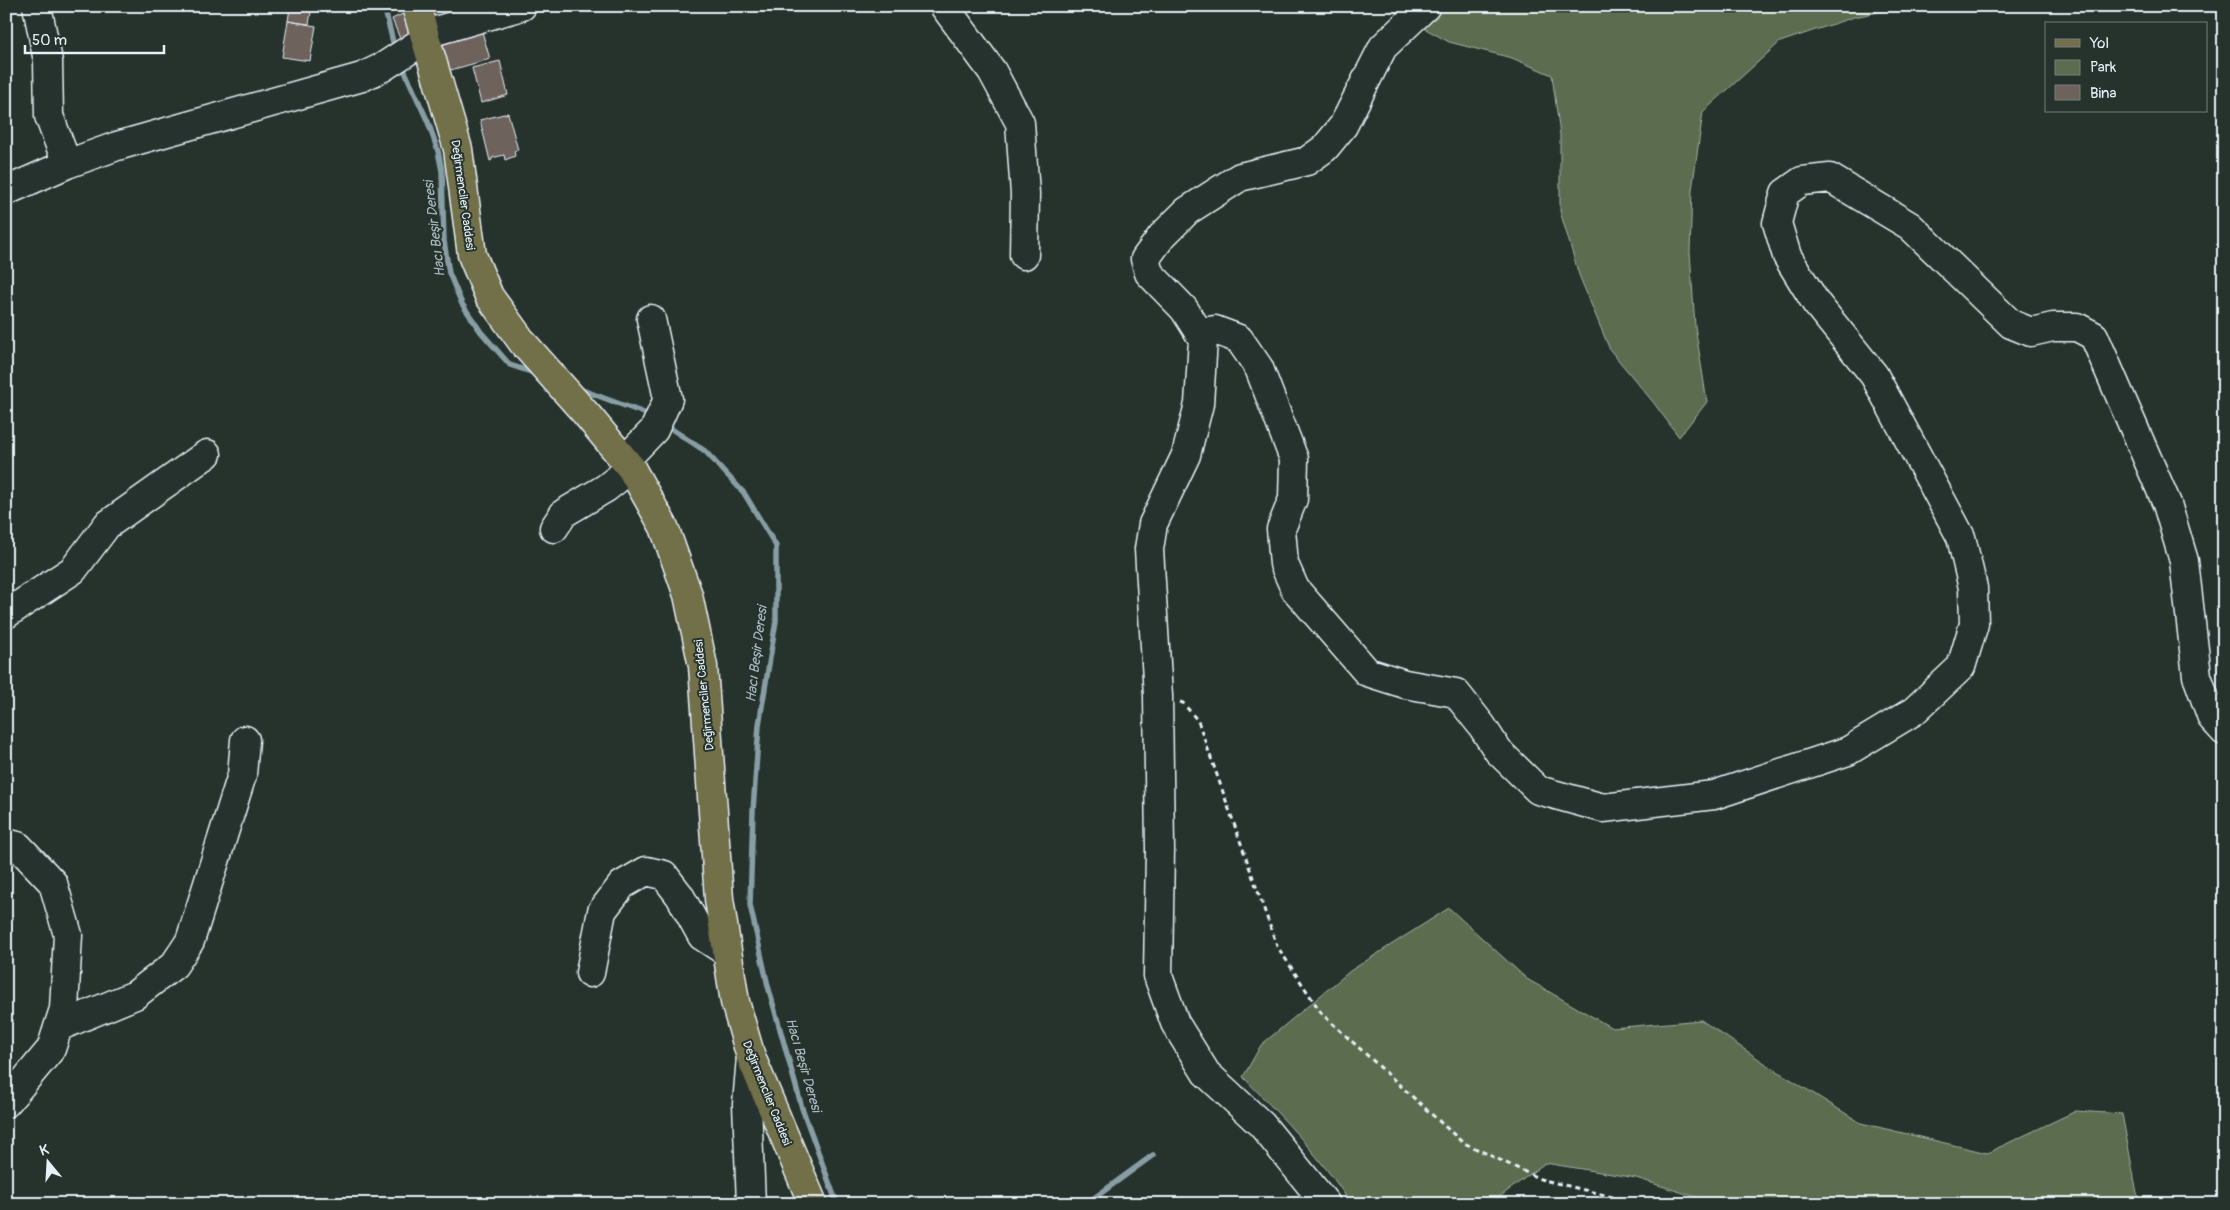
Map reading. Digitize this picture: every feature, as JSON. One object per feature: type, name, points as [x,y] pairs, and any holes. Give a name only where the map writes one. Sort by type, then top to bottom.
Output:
[{"type":"main road","name":"Değirmenciler Caddesi","points":[[416,6],[421,40],[458,149],[472,255],[489,296],[523,343],[628,464],[664,527],[688,594],[703,666],[719,899],[725,951],[735,1002],[750,1057],[813,1204]]},
{"type":"street","points":[[37,6],[48,62],[49,116],[67,164]]},
{"type":"street","points":[[6,191],[67,164],[117,146],[183,126],[355,80],[383,68],[421,40],[522,6]]},
{"type":"street","points":[[944,6],[992,71],[1020,123],[1025,194],[1024,255]]},
{"type":"street","points":[[1326,1204],[1262,1125],[1206,1073],[1175,1023],[1158,976],[1160,849],[1158,696],[1149,549],[1153,524],[1186,455],[1199,404],[1203,339],[1184,309],[1149,273],[1145,259],[1162,236],[1187,212],[1240,176],[1307,161],[1325,148],[1343,126],[1383,46],[1426,6]]},
{"type":"street","points":[[1199,333],[1215,330],[1239,339],[1259,368],[1294,458],[1293,499],[1281,529],[1284,564],[1295,589],[1367,672],[1405,684],[1456,693],[1482,726],[1498,751],[1538,790],[1604,808],[1714,795],[1848,751],[1914,711],[1961,667],[1974,624],[1973,588],[1961,537],[1874,374],[1816,303],[1792,264],[1777,224],[1785,193],[1802,181],[1830,178],[1910,226],[2011,324],[2031,332],[2053,326],[2077,327],[2094,336],[2167,504],[2184,561],[2196,676],[2212,718],[2224,731]]},
{"type":"street","points":[[554,528],[564,513],[606,488],[628,464],[654,430],[668,400],[651,319]]},
{"type":"street","points":[[6,614],[73,570],[108,525],[207,454]]},
{"type":"street","points":[[58,1027],[135,995],[174,965],[190,941],[242,776],[245,740]]},
{"type":"street","points":[[6,843],[18,846],[53,883],[68,935],[64,1008],[51,1049],[6,1103]]},
{"type":"street","points":[[590,973],[602,911],[622,885],[646,871],[664,875],[680,896],[702,936],[725,951]]},
{"type":"street","points":[[750,1057],[747,1104],[752,1204]]},
{"type":"path","points":[[1158,696],[1183,703],[1198,721],[1277,946],[1322,1014],[1462,1142],[1540,1179],[1642,1204]]},
{"type":"green space","points":[[1384,6],[1908,6],[1854,17],[1780,42],[1703,112],[1692,190],[1690,252],[1695,326],[1707,402],[1679,437],[1610,350],[1579,275],[1560,211],[1560,135],[1552,75],[1512,58],[1449,42]]},
{"type":"green space","points":[[1449,908],[1527,979],[1612,1028],[1701,1020],[1769,1066],[1861,1123],[1987,1153],[2076,1111],[2122,1114],[2137,1193],[2143,1204],[1718,1204],[1636,1178],[1545,1163],[1490,1204],[1351,1204],[1314,1154],[1243,1077],[1261,1045],[1350,971]]},
{"type":"building","points":[[290,8],[311,12],[309,24],[288,21]]},
{"type":"building","points":[[405,13],[411,32],[401,41],[392,19]]},
{"type":"building","points":[[288,21],[316,26],[310,61],[282,57]]},
{"type":"building","points":[[480,25],[490,59],[447,71],[437,37]]},
{"type":"building","points":[[500,61],[508,95],[481,103],[472,68]]},
{"type":"building","points":[[508,113],[518,150],[514,151],[515,156],[505,160],[504,155],[492,158],[490,161],[480,120]]},
{"type":"waterway","name":"Hacı Beşir Deresi","points":[[384,6],[395,50]]},
{"type":"waterway","name":"Hacı Beşir Deresi","points":[[401,63],[428,122],[438,151],[442,171],[444,241],[449,273],[462,304],[481,332],[510,365],[537,374]]},
{"type":"waterway","name":"Hacı Beşir Deresi","points":[[577,388],[652,416]]},
{"type":"waterway","name":"Hacı Beşir Deresi","points":[[664,424],[705,451],[744,493],[776,546],[776,621],[759,725],[753,811],[750,905],[768,986],[802,1108],[837,1204]]},
{"type":"waterway","name":"Hacı Beşir Deresi","points":[[1086,1204],[1153,1155]]}]
